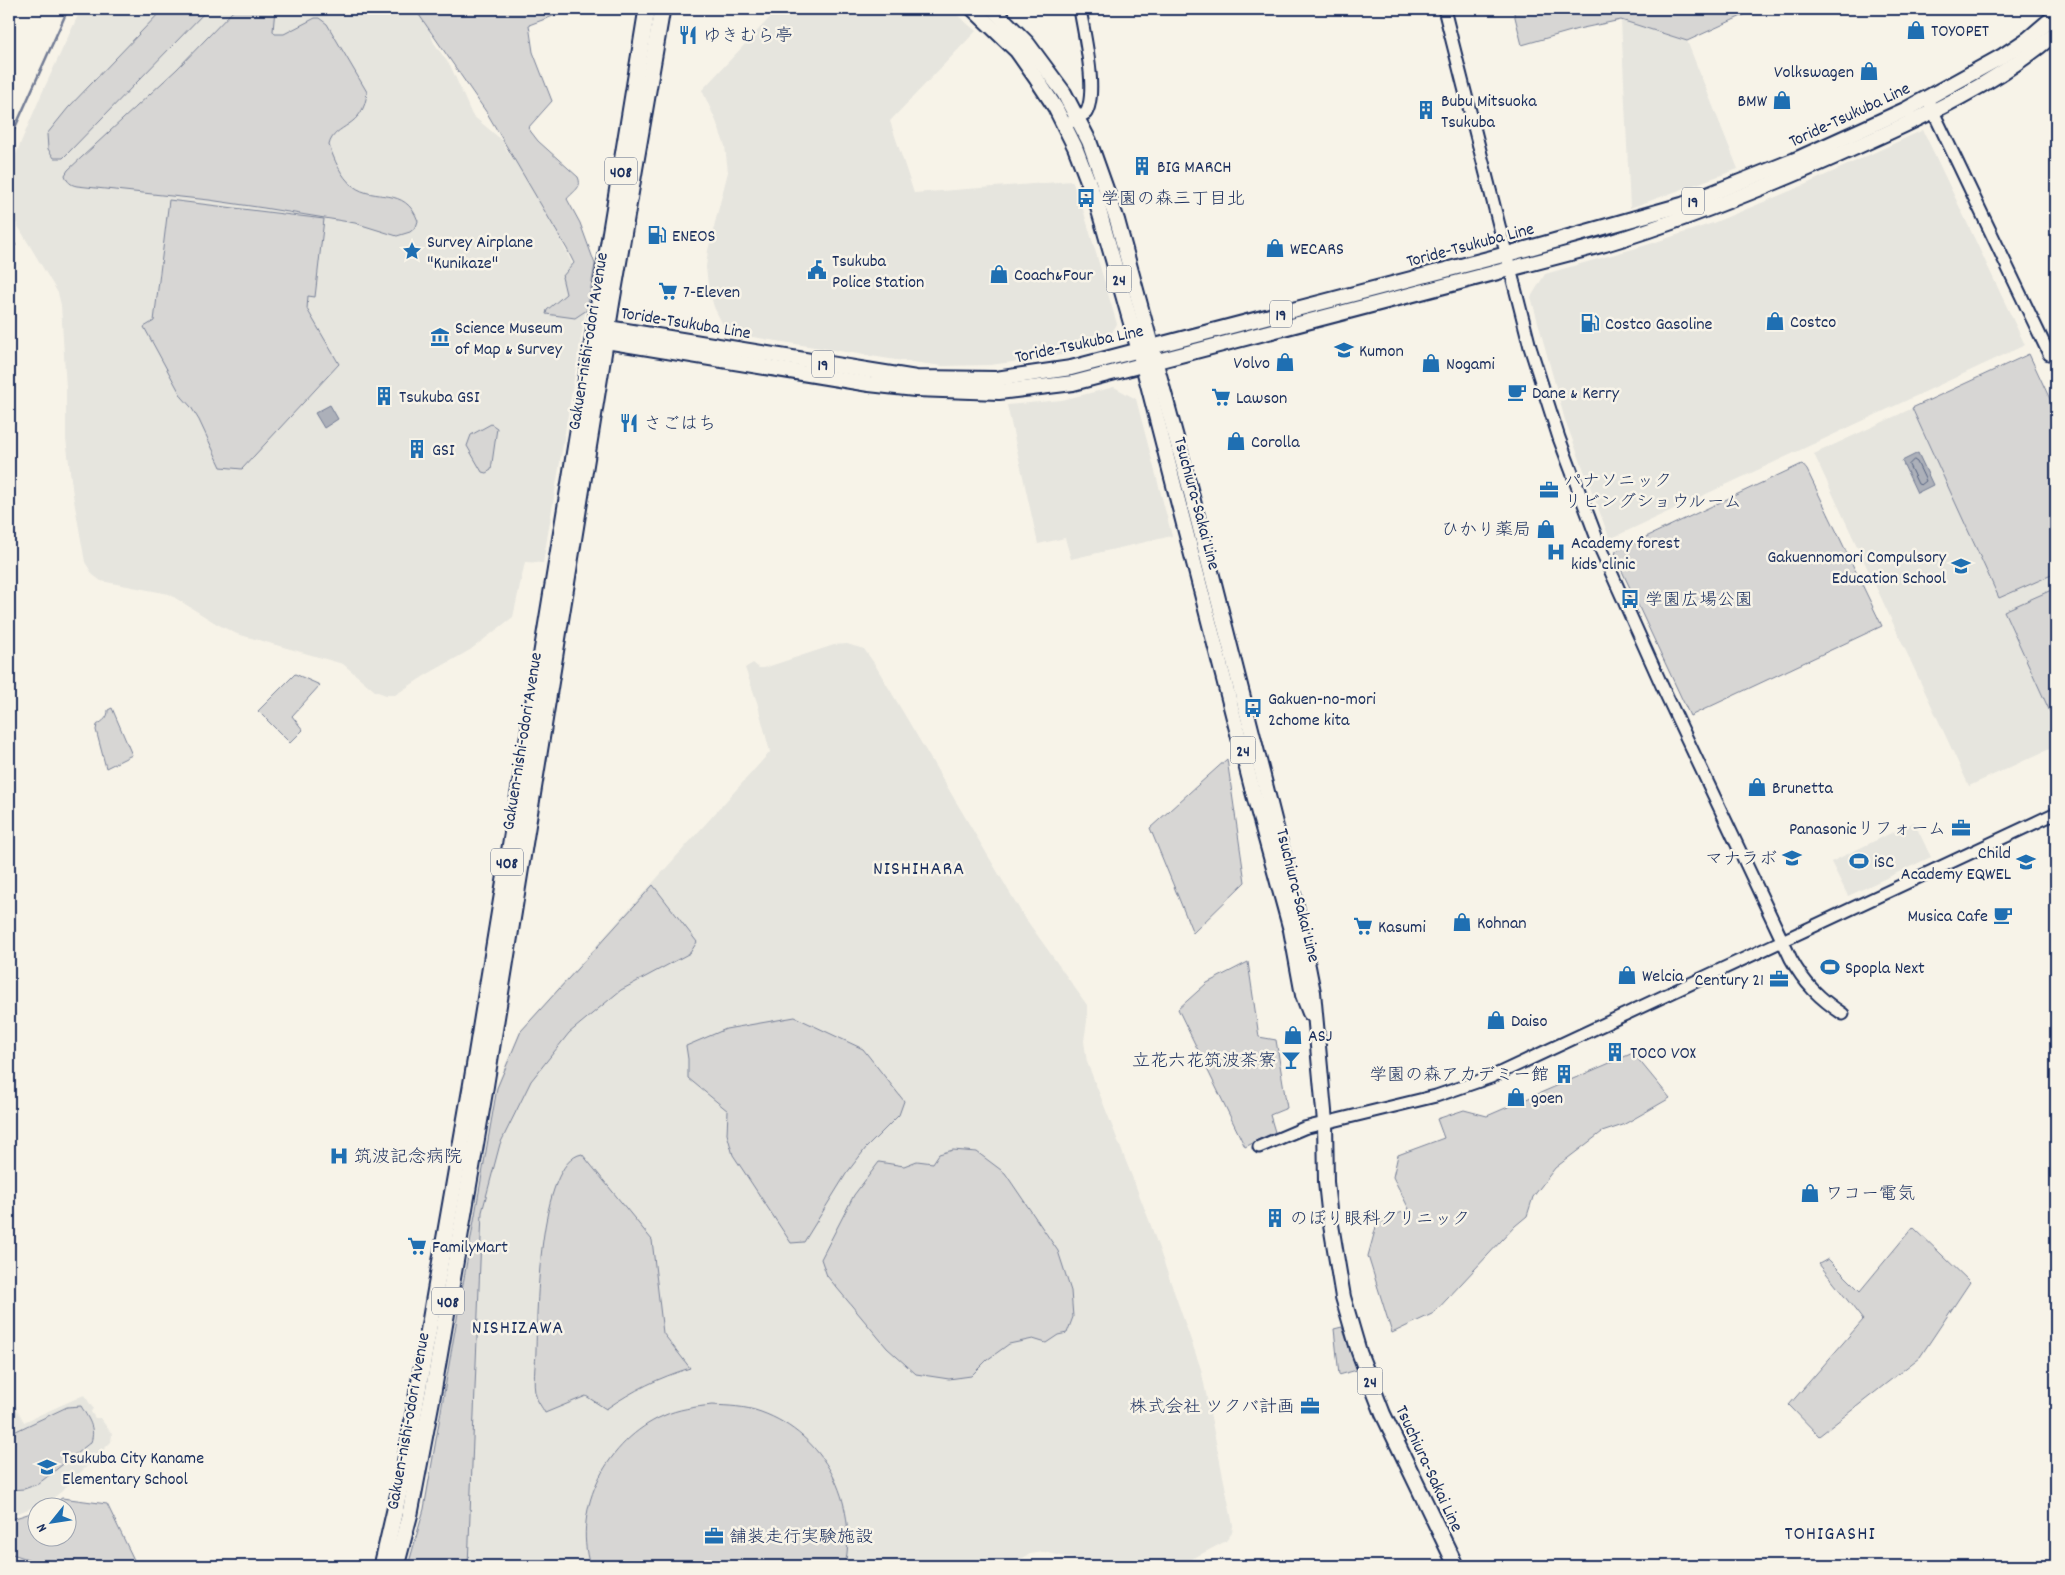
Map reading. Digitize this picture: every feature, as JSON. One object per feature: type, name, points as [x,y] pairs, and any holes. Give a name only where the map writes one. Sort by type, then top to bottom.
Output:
[{"type":"highway","name":"Gakuen-nishi-odori Avenue","points":[[396,1566],[410,1512],[433,1392],[485,1089],[603,334],[647,9]]},
{"type":"highway","name":"Gakuen-nishi-odori Avenue","points":[[382,1566],[404,1472],[603,334],[662,9]]},
{"type":"main road","name":"Tsuchiura-Sakai Line","points":[[973,9],[1016,52],[1036,78],[1065,126],[1098,207],[1147,356]]},
{"type":"main road","name":"Tsuchiura-Sakai Line","points":[[993,9],[1033,50],[1064,93],[1092,148],[1117,220],[1147,356],[1292,888],[1313,992],[1326,1122],[1326,1182],[1339,1276],[1359,1352],[1383,1414],[1456,1566]]},
{"type":"main road","name":"Toride-Tsukuba Line","points":[[603,334],[869,384],[961,392],[999,392],[1043,388],[1089,379],[1147,356],[1506,254],[1642,218],[1699,198],[1795,160],[1927,98],[2001,57],[2028,39],[2056,15]]},
{"type":"main road","name":"Toride-Tsukuba Line","points":[[1147,356],[1510,270],[1605,244],[1740,198],[1933,112],[2010,68],[2056,33]]},
{"type":"street","points":[[1065,126],[1078,119],[1089,108],[1089,70],[1080,9]]},
{"type":"street","points":[[1444,9],[1510,270],[1544,395],[1595,536],[1662,686],[1782,940],[1803,979],[1824,1002],[1842,1014]]},
{"type":"street","points":[[1927,98],[2049,354],[2056,351]]},
{"type":"street","points":[[1259,1146],[1304,1128],[1426,1099],[1491,1077],[2056,813]]},
{"type":"shaded area","points":[[81,9],[430,9],[427,24],[434,43],[451,67],[472,115],[503,141],[506,149],[533,183],[581,282],[590,284],[543,563],[525,562],[513,617],[470,650],[395,695],[386,695],[375,691],[343,664],[237,634],[217,624],[169,594],[101,581],[93,575],[85,562],[73,495],[66,439],[66,389],[61,305],[58,293],[9,211],[9,170]]},
{"type":"shaded area","points":[[163,9],[208,9],[63,158],[54,158],[48,149],[47,134],[68,108]]},
{"type":"shaded area","points":[[235,9],[275,9],[273,31],[275,34],[284,34],[315,18],[319,18],[327,24],[367,92],[361,113],[332,138],[329,145],[333,156],[341,173],[353,186],[371,194],[389,196],[405,203],[412,210],[418,221],[416,227],[410,232],[397,236],[355,223],[209,200],[77,186],[68,181],[65,175],[68,170],[177,69]]},
{"type":"shaded area","points":[[415,9],[572,9],[529,25],[533,52],[552,101],[528,128],[538,141],[578,177],[579,181],[577,189],[567,199],[580,223],[595,264],[587,310],[575,318],[546,314],[547,310],[566,294],[562,277],[574,263],[567,249],[487,113]]},
{"type":"shaded area","points":[[778,9],[950,9],[976,31],[890,121],[914,193],[1072,181],[1082,206],[1117,324],[1104,346],[1051,357],[990,365],[943,366],[727,333],[714,307],[708,285],[706,267],[708,250],[728,172],[725,146],[702,90]]},
{"type":"shaded area","points":[[1513,9],[1757,9],[1687,41],[1621,20],[1578,29],[1522,45]]},
{"type":"shaded area","points":[[1621,20],[1687,41],[1738,169],[1630,208]]},
{"type":"shaded area","name":"Costco","points":[[1923,130],[2025,345],[1612,538],[1609,537],[1565,420],[1531,297],[1545,274],[1647,245],[1713,223],[1802,186]]},
{"type":"shaded area","points":[[169,200],[324,219],[315,297],[308,296],[307,309],[339,364],[242,469],[221,467],[199,420],[182,397],[144,327],[154,321]]},
{"type":"shaded area","name":"Gakuennomori Compulsory Education School","points":[[2029,354],[2056,412],[2056,746],[1969,786],[1814,454]]},
{"type":"shaded area","points":[[2029,354],[2056,412],[2056,573],[1999,598],[1912,408]]},
{"type":"shaded area","points":[[1114,387],[1136,399],[1172,536],[1071,559],[1065,538],[1038,544],[1007,405],[1062,400]]},
{"type":"shaded area","points":[[491,424],[497,428],[491,470],[486,473],[482,472],[467,446],[471,435]]},
{"type":"shaded area","points":[[1802,464],[1807,470],[1882,626],[1690,716],[1615,556],[1616,551]]},
{"type":"shaded area","points":[[2056,588],[2056,725],[2004,611]]},
{"type":"shaded area","points":[[847,644],[864,649],[874,663],[1023,915],[1087,1005],[1084,1041],[1087,1062],[1149,1220],[1201,1369],[1233,1525],[1232,1533],[1226,1541],[1186,1562],[1165,1566],[1106,1566],[1044,1552],[1030,1554],[1008,1566],[407,1566],[423,1509],[496,1087],[520,1031],[770,752],[757,702],[745,668],[753,663],[759,668],[764,668],[834,645]]},
{"type":"shaded area","points":[[295,674],[320,685],[292,716],[303,730],[290,743],[258,711]]},
{"type":"shaded area","points":[[112,708],[132,755],[106,768],[96,730],[97,725],[105,719],[108,710]]},
{"type":"shaded area","points":[[1227,759],[1245,882],[1193,933],[1150,828]]},
{"type":"shaded area","points":[[1914,822],[1931,857],[1848,896],[1831,862]]},
{"type":"shaded area","points":[[653,885],[697,942],[690,953],[621,990],[569,1033],[531,1081],[500,1144],[482,1212],[468,1566],[408,1566],[424,1509],[497,1088],[521,1031]]},
{"type":"shaded area","points":[[1248,962],[1259,1037],[1276,1040],[1287,1108],[1270,1115],[1275,1132],[1245,1147],[1178,1009],[1207,983]]},
{"type":"shaded area","points":[[795,1017],[863,1049],[904,1101],[899,1115],[866,1148],[846,1174],[804,1242],[791,1243],[733,1155],[727,1134],[728,1111],[688,1078],[686,1046],[726,1029]]},
{"type":"shaded area","points":[[1633,1053],[1670,1098],[1623,1125],[1602,1132],[1555,1168],[1533,1197],[1527,1216],[1515,1226],[1434,1313],[1392,1333],[1368,1256],[1377,1223],[1409,1209],[1393,1177],[1398,1155],[1444,1138],[1437,1119],[1464,1110],[1487,1116]]},
{"type":"shaded area","points":[[953,1150],[977,1152],[1005,1173],[1058,1251],[1071,1291],[1073,1317],[1067,1333],[1058,1335],[1046,1343],[1033,1339],[1009,1344],[987,1360],[971,1376],[949,1379],[916,1374],[887,1348],[827,1276],[821,1259],[854,1195],[879,1162],[904,1166],[917,1161],[933,1163],[939,1154]]},
{"type":"shaded area","points":[[582,1154],[652,1240],[663,1333],[690,1368],[646,1385],[606,1409],[586,1396],[545,1413],[537,1398],[534,1386],[537,1305],[543,1241],[548,1210],[556,1183],[567,1163]]},
{"type":"shaded area","points":[[1913,1227],[1970,1282],[1920,1357],[1819,1436],[1789,1405],[1863,1320],[1819,1264],[1828,1259],[1860,1291]]},
{"type":"shaded area","points":[[1342,1327],[1357,1370],[1339,1375],[1334,1329]]},
{"type":"shaded area","name":"Tsukuba City Kaname Elementary School","points":[[84,1395],[93,1408],[91,1412],[95,1418],[100,1418],[112,1434],[111,1442],[53,1498],[28,1498],[28,1509],[9,1514],[9,1406],[14,1404],[24,1422]]},
{"type":"shaded area","points":[[712,1405],[743,1407],[761,1412],[784,1423],[803,1437],[819,1454],[832,1474],[841,1495],[846,1518],[848,1542],[845,1566],[590,1566],[586,1544],[586,1521],[591,1499],[599,1478],[611,1458],[626,1441],[643,1427],[663,1416],[681,1410]]},
{"type":"shaded area","points":[[81,1406],[92,1428],[91,1442],[38,1484],[24,1489],[9,1490],[9,1430],[14,1432],[67,1407]]},
{"type":"shaded area","points":[[78,1500],[107,1504],[137,1566],[65,1566],[31,1560],[9,1553],[9,1520],[28,1514],[28,1548],[78,1548]]},
{"type":"water","points":[[330,405],[338,419],[324,428],[315,413]]},
{"type":"water","points":[[1918,453],[1933,485],[1917,493],[1902,461]]},
{"type":"waterway","points":[[9,141],[68,9]]},
{"type":"waterway","points":[[9,234],[15,245]]},
{"type":"place","name":"TOYOPET","points":[[1916,30]]},
{"type":"place","name":"ゆきむら亭","points":[[688,35]]},
{"type":"place","name":"Volkswagen","points":[[1869,71]]},
{"type":"place","name":"BMW","points":[[1782,100]]},
{"type":"place","name":"Bubu Mitsuoka Tsukuba","points":[[1426,110]]},
{"type":"place","name":"BIG MARCH","points":[[1142,166]]},
{"type":"place","name":"学園の森三丁目北","points":[[1086,198]]},
{"type":"place","name":"ENEOS","points":[[657,235]]},
{"type":"place","name":"WECARS","points":[[1275,248]]},
{"type":"place","name":"Survey Airplane \"Kunikaze\"","points":[[412,251]]},
{"type":"place","name":"Tsukuba Police Station","points":[[817,270]]},
{"type":"place","name":"Coach&Four","points":[[999,274]]},
{"type":"place","name":"7-Eleven","points":[[668,291]]},
{"type":"place","name":"Costco","points":[[1775,321]]},
{"type":"place","name":"Costco Gasoline","points":[[1590,323]]},
{"type":"place","name":"Science Museum of Map & Survey","points":[[440,337]]},
{"type":"place","name":"Kumon","points":[[1344,350]]},
{"type":"place","name":"Volvo","points":[[1285,362]]},
{"type":"place","name":"Nogami","points":[[1431,363]]},
{"type":"place","name":"Dane & Kerry","points":[[1517,392]]},
{"type":"place","name":"Tsukuba GSI","points":[[384,396]]},
{"type":"place","name":"Lawson","points":[[1221,397]]},
{"type":"place","name":"さごはち","points":[[629,423]]},
{"type":"place","name":"Corolla","points":[[1236,441]]},
{"type":"place","name":"GSI","points":[[417,449]]},
{"type":"place","name":"パナソニック リビングショウルーム","points":[[1549,490]]},
{"type":"place","name":"ひかり薬局","points":[[1546,529]]},
{"type":"place","name":"Academy forest kids clinic","points":[[1556,552]]},
{"type":"place","name":"Gakuennomori Compulsory Education School","points":[[1961,566]]},
{"type":"place","name":"学園広場公園","points":[[1630,599]]},
{"type":"place","name":"Gakuen-no-mori 2chome kita","points":[[1253,708]]},
{"type":"place","name":"Brunetta","points":[[1757,787]]},
{"type":"place","name":"Panasonicリフォーム","points":[[1961,828]]},
{"type":"place","name":"マナラボ","points":[[1792,858]]},
{"type":"place","name":"iSC","points":[[1859,861]]},
{"type":"place","name":"Child Academy EQWEL","points":[[2026,862]]},
{"type":"place","name":"Musica Cafe","points":[[2003,915]]},
{"type":"place","name":"Kohnan","points":[[1462,922]]},
{"type":"place","name":"Kasumi","points":[[1363,926]]},
{"type":"place","name":"Spopla Next","points":[[1830,967]]},
{"type":"place","name":"Welcia","points":[[1627,975]]},
{"type":"place","name":"Century 21","points":[[1779,979]]},
{"type":"place","name":"Daiso","points":[[1496,1020]]},
{"type":"place","name":"ASJ","points":[[1293,1035]]},
{"type":"place","name":"TOCO VOX","points":[[1615,1052]]},
{"type":"place","name":"立花六花筑波茶寮","points":[[1291,1060]]},
{"type":"place","name":"学園の森アカデミー館","points":[[1564,1074]]},
{"type":"place","name":"goen","points":[[1516,1097]]},
{"type":"place","name":"筑波記念病院","points":[[339,1156]]},
{"type":"place","name":"ワコー電気","points":[[1810,1193]]},
{"type":"place","name":"のぼり眼科クリニック","points":[[1275,1218]]},
{"type":"place","name":"FamilyMart","points":[[417,1246]]},
{"type":"place","name":"株式会社 ツクバ計画","points":[[1310,1406]]},
{"type":"place","name":"Tsukuba City Kaname Elementary School","points":[[47,1467]]},
{"type":"place","name":"舗装走行実験施設","points":[[714,1536]]},
{"type":"district","name":"NISHIHARA","points":[[919,867]]},
{"type":"district","name":"NISHIZAWA","points":[[518,1326]]},
{"type":"district","name":"TOHIGASHI","points":[[1830,1532]]}]
